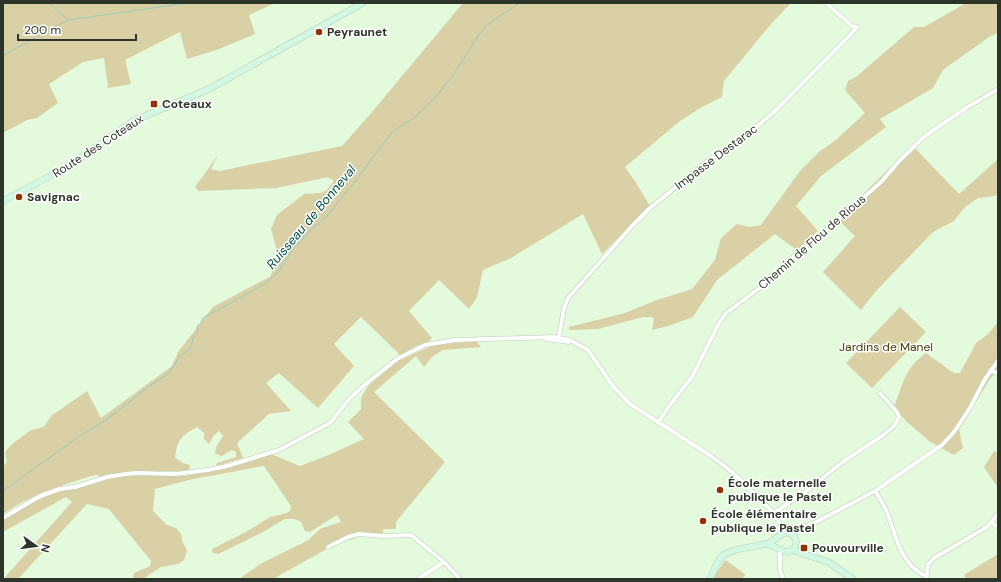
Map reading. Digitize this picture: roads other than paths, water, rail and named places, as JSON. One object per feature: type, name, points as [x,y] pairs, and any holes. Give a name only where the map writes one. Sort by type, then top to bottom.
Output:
[{"type":"street","name":"Route des Coteaux","points":[[3,201],[67,167],[133,121],[209,89],[363,3]]},
{"type":"street","name":"Impasse Destarac","points":[[561,339],[564,308],[568,298],[632,226],[650,208],[708,160],[739,141],[772,114],[857,27],[852,26],[826,3]]},
{"type":"street","name":"Chemin de Flou de Rious","points":[[658,423],[669,406],[692,377],[725,314],[762,286],[836,222],[882,181],[900,160],[925,136],[966,108],[998,89]]},
{"type":"street","points":[[3,518],[40,496],[60,489],[75,487],[107,477],[146,473],[175,474],[208,470],[227,466],[279,450],[330,423],[357,391],[397,359],[425,345],[455,340],[540,338],[561,339],[575,342],[588,350],[612,386],[630,404],[724,466],[774,513],[778,521],[788,533],[793,535],[800,548],[808,554]]},
{"type":"street","points":[[711,579],[721,558],[727,554],[744,548],[766,544],[778,537],[802,529],[875,491],[934,451],[947,440],[970,408],[981,385],[990,370],[998,361]]},
{"type":"street","points":[[990,370],[994,373],[998,373]]},
{"type":"street","points":[[774,513],[805,492],[844,461],[882,436],[896,423],[899,417],[897,412],[880,393]]},
{"type":"street","points":[[875,491],[886,510],[896,542],[912,567],[927,578]]},
{"type":"street","points":[[927,578],[928,565],[934,558],[978,533],[992,523],[998,514]]},
{"type":"street","points":[[778,521],[777,542],[779,549],[780,570],[783,579]]},
{"type":"street","points":[[992,523],[998,527]]},
{"type":"street","points":[[780,564],[796,542],[802,529]]},
{"type":"street","points":[[328,547],[348,537],[359,534],[383,536],[407,534],[415,537],[444,562],[460,579]]},
{"type":"street","points":[[766,544],[779,549],[808,554],[828,562],[853,579]]},
{"type":"street","points":[[418,579],[444,562]]},
{"type":"waterway","points":[[49,3],[68,20]]},
{"type":"waterway","points":[[3,55],[68,20],[188,3]]},
{"type":"waterway","name":"Ruisseau de Bonneval","points":[[3,491],[81,435],[106,420],[169,373],[180,356],[190,349],[194,336],[198,332],[197,326],[201,323],[203,318],[265,284],[279,271],[293,249],[307,233],[325,218],[392,132],[415,117],[434,99],[454,74],[485,27],[520,3]]},
{"type":"place","name":"Peyraunet","points":[[319,32]]},
{"type":"place","name":"Coteaux","points":[[154,104]]},
{"type":"place","name":"Savignac","points":[[19,197]]},
{"type":"place","name":"École maternelle publique le Pastel","points":[[720,490]]},
{"type":"place","name":"École élémentaire publique le Pastel","points":[[703,521]]},
{"type":"place","name":"Pouvourville","points":[[804,548]]},
{"type":"park label","name":"Jardins de Manel","points":[[886,347]]}]
